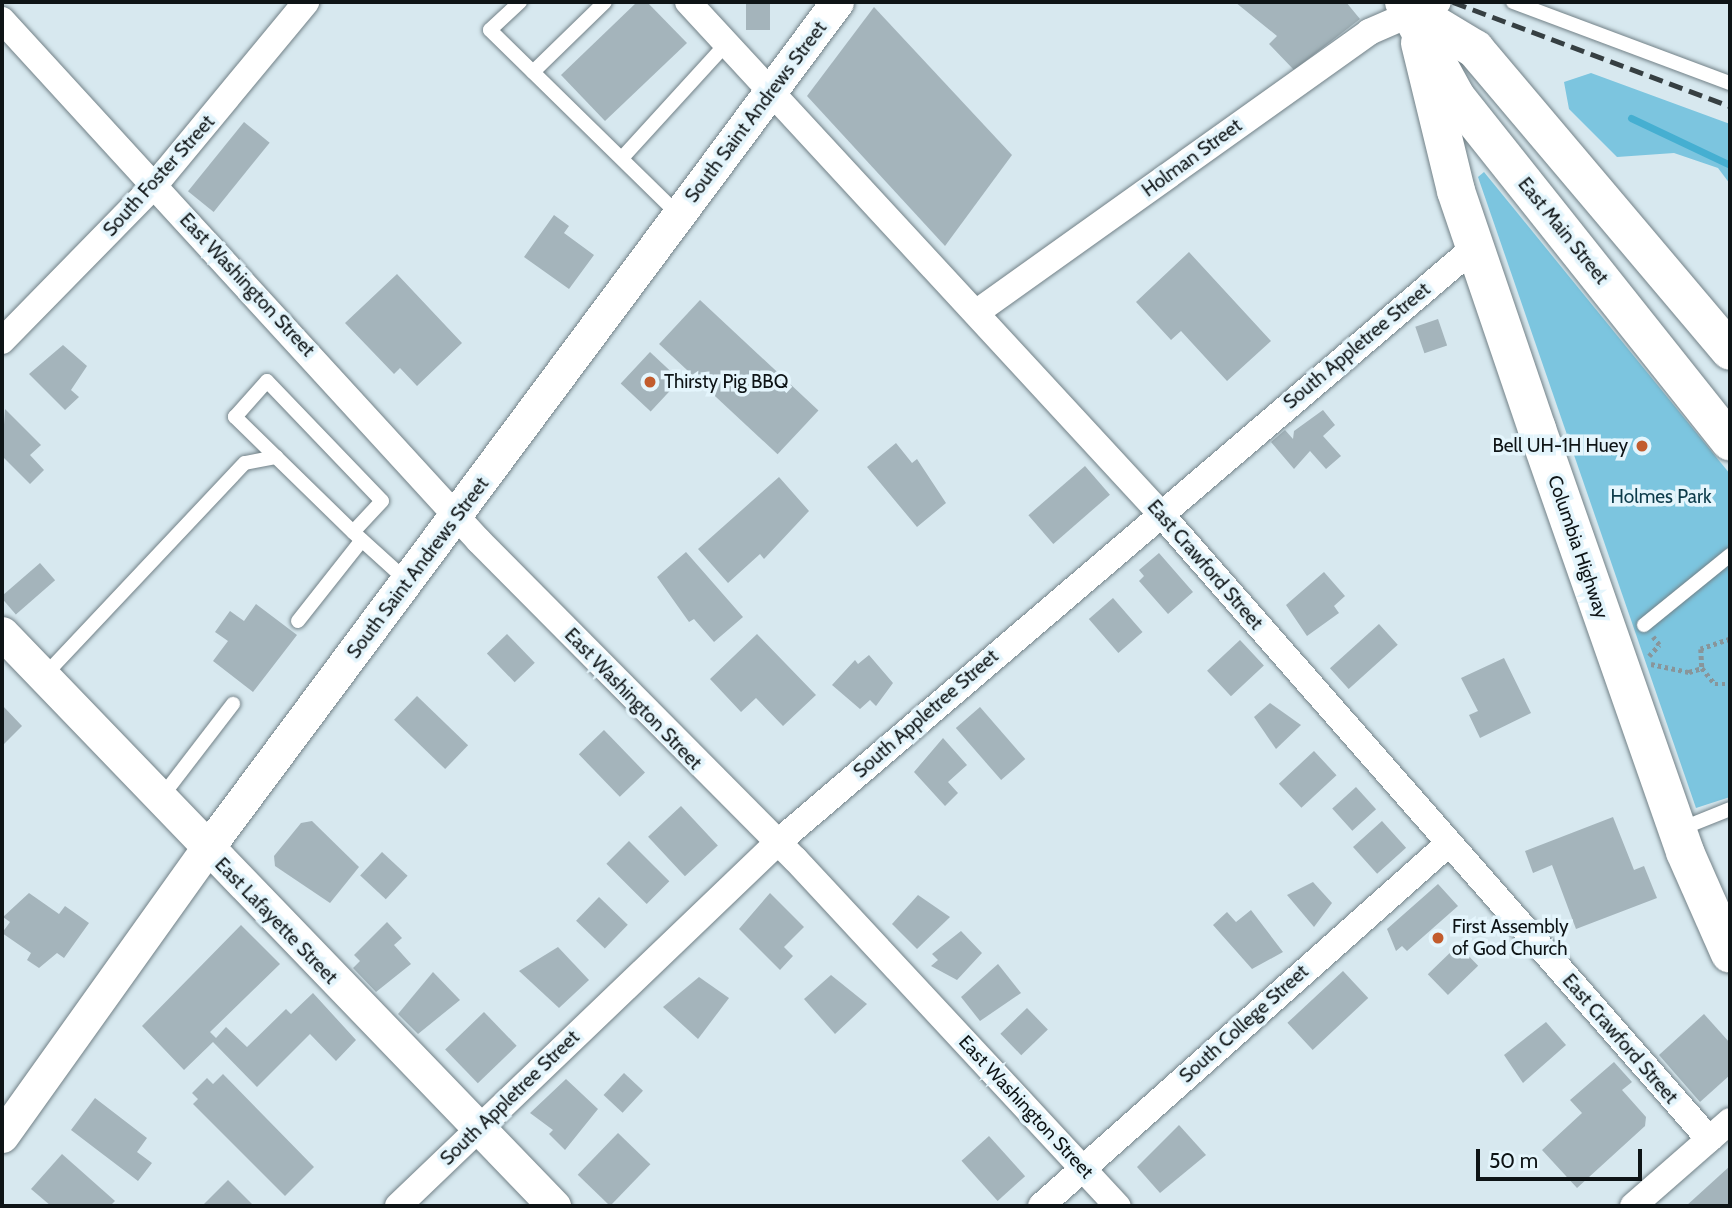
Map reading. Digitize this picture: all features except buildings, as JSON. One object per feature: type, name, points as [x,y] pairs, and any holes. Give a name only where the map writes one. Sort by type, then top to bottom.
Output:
[{"type":"main road","name":"Columbia Highway","points":[[1418,5],[1476,246],[1677,830],[1730,954]]},
{"type":"main road","points":[[1418,5],[1475,49],[1730,351]]},
{"type":"main road","name":"East Main Street","points":[[1418,5],[1456,97],[1730,441]]},
{"type":"street","name":"South Foster Street","points":[[2,341],[155,186],[306,2]]},
{"type":"street","name":"East Crawford Street","points":[[688,2],[1160,513],[1709,1139]]},
{"type":"street","name":"South Saint Andrews Street","points":[[2,1136],[206,850],[460,513],[837,2]]},
{"type":"street","name":"Holman Street","points":[[977,312],[1368,32],[1418,5]]},
{"type":"street","name":"East Washington Street","points":[[2,20],[460,513],[479,541],[776,843],[1118,1206]]},
{"type":"street","name":"South Appletree Street","points":[[398,1206],[776,843],[1476,246]]},
{"type":"street","name":"East Lafayette Street","points":[[2,634],[206,850],[554,1206]]},
{"type":"street","name":"South College Street","points":[[1041,1206],[1448,844]]},
{"type":"street","points":[[1633,1206],[1730,1121]]},
{"type":"lane","points":[[520,2],[490,30],[679,215]]},
{"type":"lane","points":[[533,72],[604,2]]},
{"type":"lane","points":[[1513,2],[1730,83]]},
{"type":"lane","points":[[622,158],[726,44]]},
{"type":"lane","points":[[298,621],[357,536],[382,501],[267,381],[235,417],[357,536],[408,582]]},
{"type":"lane","points":[[43,677],[245,463],[276,457]]},
{"type":"lane","points":[[1644,625],[1730,555]]},
{"type":"lane","points":[[159,800],[233,704]]},
{"type":"lane","points":[[1677,830],[1730,810]]},
{"type":"path","points":[[1644,625],[1659,645],[1646,663],[1689,672],[1702,668]]},
{"type":"path","points":[[1730,639],[1701,649],[1702,668],[1715,684],[1730,684]]},
{"type":"green space","points":[[1591,73],[1730,124],[1730,184],[1718,168],[1674,153],[1617,157],[1569,109],[1564,82]]},
{"type":"green space","name":"Holmes Park","points":[[1484,172],[1730,474],[1730,797],[1696,808],[1478,177]]},
{"type":"waterway","points":[[1631,118],[1730,165]]},
{"type":"railway","points":[[1453,2],[1730,106]]},
{"type":"place","name":"Thirsty Pig BBQ","points":[[650,382]]},
{"type":"place","name":"Bell UH-1H Huey","points":[[1642,446]]},
{"type":"place","name":"First Assembly of God Church","points":[[1438,938]]}]
